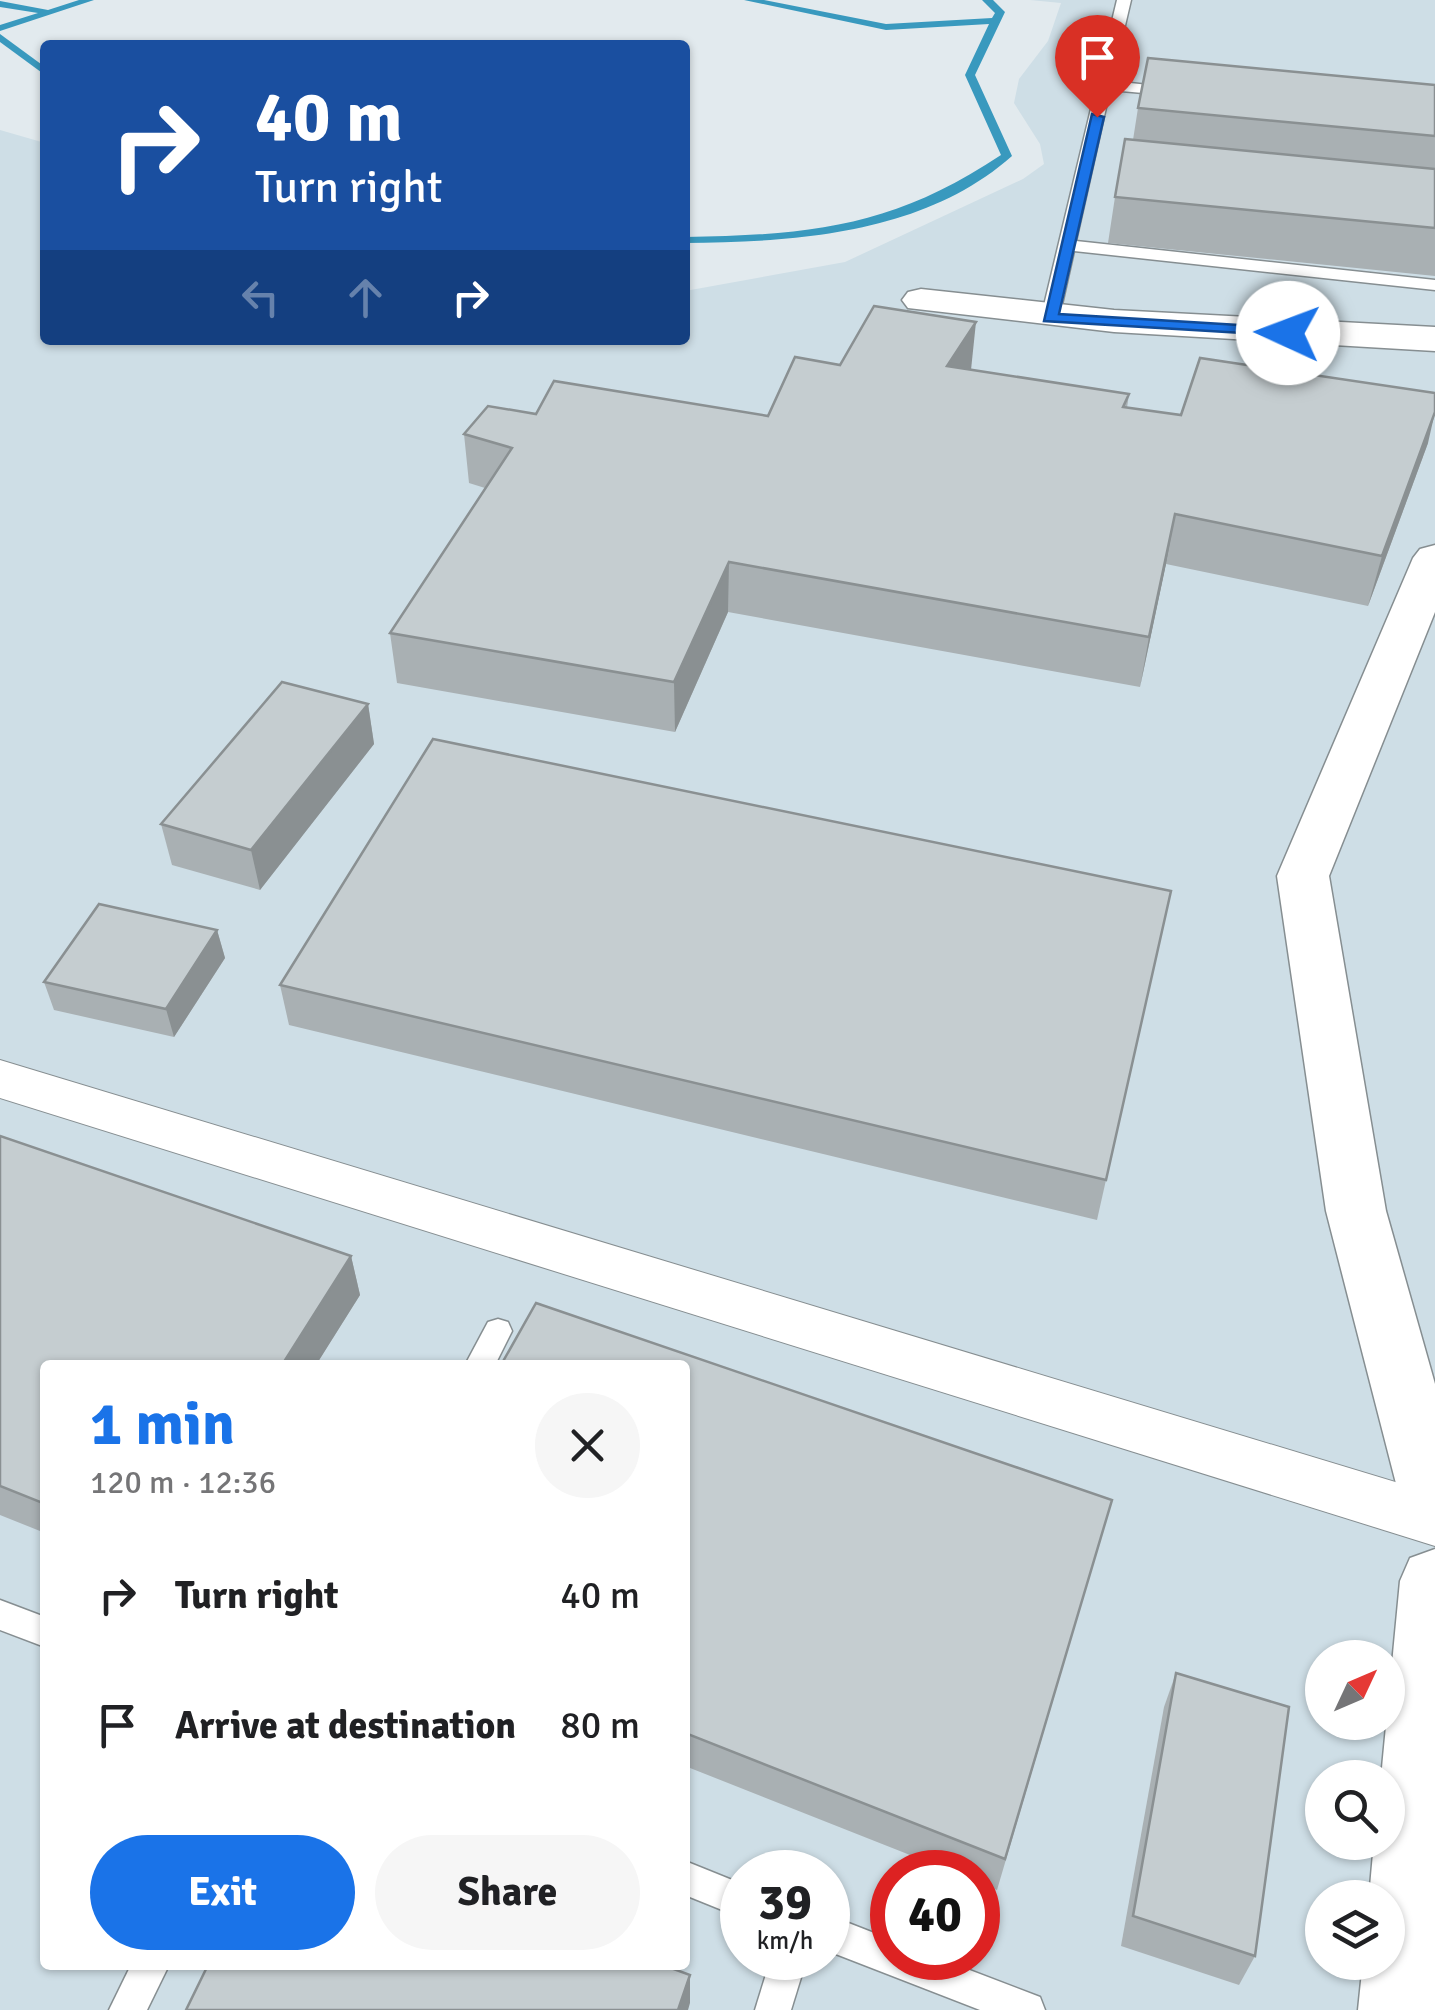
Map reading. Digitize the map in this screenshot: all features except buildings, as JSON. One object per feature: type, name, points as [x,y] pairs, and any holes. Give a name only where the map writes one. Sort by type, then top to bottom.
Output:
[{"type":"street","points":[[921,300],[1050,318],[1177,329],[1435,338]]},
{"type":"street","points":[[1435,558],[1304,876],[1356,1211],[1435,1503]]},
{"type":"street","points":[[0,1078],[1435,1520]]},
{"type":"street","points":[[1398,2010],[1435,1581]]},
{"type":"lane","points":[[1050,318],[1124,0]]},
{"type":"lane","points":[[1104,86],[1202,94]]},
{"type":"lane","points":[[1066,245],[1435,285]]},
{"type":"lane","points":[[483,1360],[498,1331]]},
{"type":"lane","points":[[0,1615],[40,1630]]},
{"type":"lane","points":[[690,1880],[720,1892]]},
{"type":"lane","points":[[850,1942],[1027,2010]]},
{"type":"lane","points":[[127,2010],[148,1970]]},
{"type":"lane","points":[[773,2010],[782,1980]]},
{"type":"shaded area","points":[[1030,0],[1435,0],[1435,2010],[0,2010],[0,130],[40,142],[40,345],[690,345],[690,290],[845,262],[1023,179],[1044,164],[1040,144],[1014,103],[1019,79],[1048,41],[1061,3]]},
{"type":"waterway","points":[[0,28],[89,0]]},
{"type":"waterway","points":[[749,0],[886,27],[995,21]]},
{"type":"waterway","points":[[690,240],[813,233],[893,216],[931,201],[1007,156],[970,75],[1000,12],[987,0]]},
{"type":"waterway","points":[[0,4],[44,11]]},
{"type":"waterway","points":[[0,37],[40,68]]},
{"type":"route","points":[[1097,117],[1050,318],[1288,333]]}]
